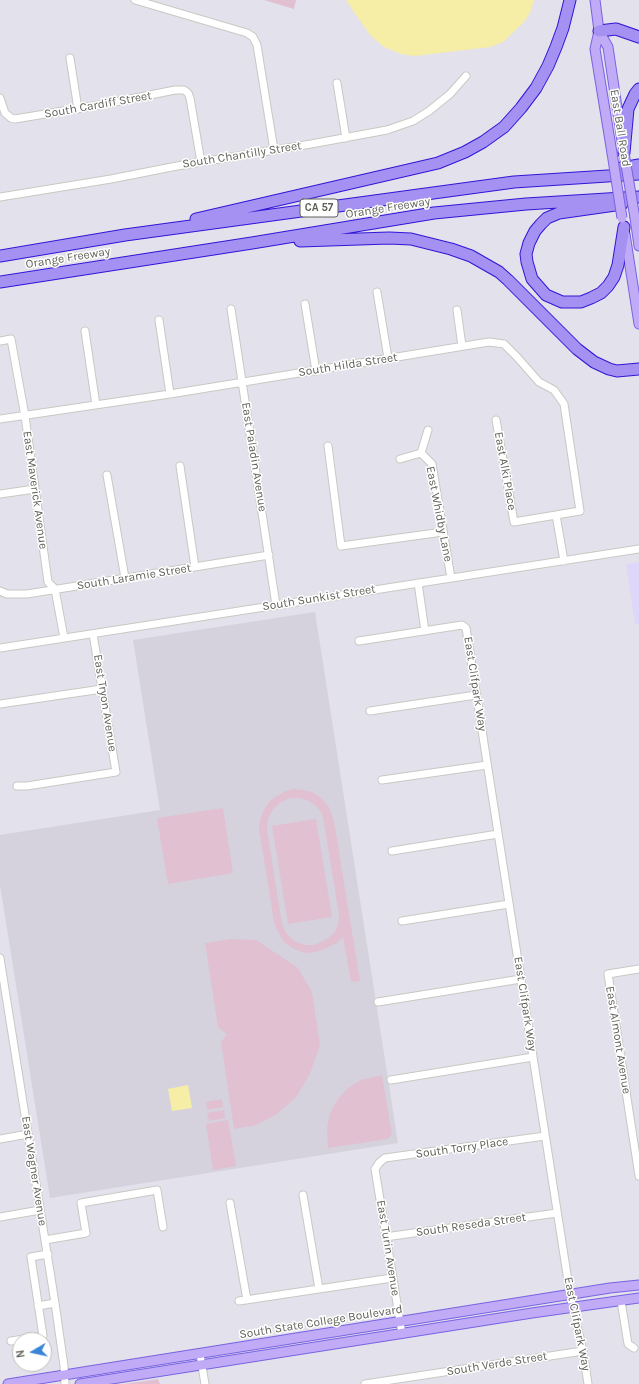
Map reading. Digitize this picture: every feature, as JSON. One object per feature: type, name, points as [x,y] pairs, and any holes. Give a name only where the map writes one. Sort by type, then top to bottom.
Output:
[{"type":"highway","points":[[125,235],[438,163],[465,152],[483,142],[504,127],[536,88],[556,47],[563,28],[570,0]]},
{"type":"highway","points":[[599,31],[616,29],[639,37]]},
{"type":"highway","points":[[624,153],[628,109],[639,89]]},
{"type":"highway","points":[[514,182],[639,165]]},
{"type":"highway","name":"Orange Freeway","points":[[0,256],[125,235],[514,182],[639,174]]},
{"type":"highway","name":"Orange Freeway","points":[[0,282],[434,213],[526,204],[639,197]]},
{"type":"highway","points":[[623,223],[618,265],[614,277],[602,293],[581,302],[562,302],[546,295],[532,279],[526,254],[529,243],[535,231],[548,218],[559,213],[639,202]]},
{"type":"highway","points":[[252,243],[389,238],[411,240],[451,248],[471,256],[499,272],[577,349],[594,362],[609,370],[639,370]]},
{"type":"main road","name":"East Ball Road","points":[[595,0],[599,31],[596,49],[639,324]]},
{"type":"main road","name":"East Ball Road","points":[[599,31],[608,47],[639,246]]},
{"type":"main road","name":"South State College Boulevard","points":[[8,1384],[64,1379],[200,1354],[570,1294],[639,1285]]},
{"type":"main road","name":"South State College Boulevard","points":[[80,1384],[532,1313],[639,1298]]},
{"type":"street","points":[[134,0],[247,33],[255,39],[258,48],[274,150]]},
{"type":"street","points":[[70,58],[78,109]]},
{"type":"street","name":"South Chantilly Street","points":[[0,196],[111,179],[391,129],[413,121],[444,101],[466,76]]},
{"type":"street","points":[[337,84],[346,138]]},
{"type":"street","name":"South Cardiff Street","points":[[0,98],[3,111],[9,117],[15,119],[78,109],[174,90],[186,91],[190,95],[201,162]]},
{"type":"street","points":[[377,292],[388,358]]},
{"type":"street","points":[[305,304],[316,371]]},
{"type":"street","name":"East Paladin Avenue","points":[[232,309],[276,605]]},
{"type":"street","points":[[457,310],[462,346]]},
{"type":"street","points":[[159,320],[170,394]]},
{"type":"street","points":[[85,331],[96,405]]},
{"type":"street","name":"East Maverick Avenue","points":[[0,341],[11,339],[24,416],[48,582],[55,590],[64,638]]},
{"type":"street","name":"South Hilda Street","points":[[0,419],[170,394],[242,381],[316,371],[462,346],[489,342],[504,344],[539,382],[554,390],[564,404],[580,511],[556,515]]},
{"type":"street","name":"East Alki Place","points":[[496,420],[514,522],[556,515]]},
{"type":"street","points":[[400,459],[421,453],[428,430]]},
{"type":"street","points":[[328,446],[342,546],[443,532]]},
{"type":"street","name":"East Whidby Lane","points":[[421,453],[432,464],[451,578]]},
{"type":"street","points":[[180,466],[195,567]]},
{"type":"street","points":[[107,475],[125,578]]},
{"type":"street","points":[[0,494],[35,489]]},
{"type":"street","points":[[556,515],[564,560]]},
{"type":"street","name":"South Sunkist Street","points":[[0,648],[639,549]]},
{"type":"street","name":"South Laramie Street","points":[[0,591],[7,594],[27,594],[269,555]]},
{"type":"street","points":[[359,641],[425,631],[418,583]]},
{"type":"street","name":"East Clifpark Way","points":[[425,631],[462,625],[466,628],[572,1308],[583,1351],[588,1384]]},
{"type":"street","name":"East Tryon Avenue","points":[[17,786],[27,786],[116,772],[93,634]]},
{"type":"street","points":[[0,704],[102,689]]},
{"type":"street","points":[[370,711],[476,695]]},
{"type":"street","points":[[382,780],[487,765]]},
{"type":"street","points":[[392,851],[498,834]]},
{"type":"street","points":[[402,921],[509,904]]},
{"type":"street","name":"East Wagner Avenue","points":[[0,958],[56,1303],[64,1366],[64,1379]]},
{"type":"street","name":"East Almont Avenue","points":[[639,969],[608,974],[639,1176]]},
{"type":"street","points":[[378,1002],[521,980]]},
{"type":"street","points":[[391,1080],[533,1057]]},
{"type":"street","points":[[0,1139],[28,1134]]},
{"type":"street","name":"South Torry Place","points":[[380,1162],[385,1158],[545,1136]]},
{"type":"street","name":"East Turin Avenue","points":[[380,1162],[375,1168],[402,1334]]},
{"type":"street","points":[[45,1240],[86,1234],[81,1203],[157,1190],[163,1227]]},
{"type":"street","points":[[303,1195],[319,1289]]},
{"type":"street","points":[[230,1203],[247,1300]]},
{"type":"street","points":[[0,1217],[40,1210]]},
{"type":"street","name":"South Reseda Street","points":[[386,1237],[557,1212]]},
{"type":"street","points":[[11,1341],[42,1336],[31,1257],[48,1254]]},
{"type":"street","points":[[239,1301],[392,1278]]},
{"type":"street","points":[[621,1301],[628,1344],[634,1348]]},
{"type":"street","points":[[38,1306],[56,1303]]},
{"type":"street","name":"South Verde Street","points":[[364,1384],[583,1351]]},
{"type":"street","points":[[200,1354],[205,1384]]},
{"type":"shaded area","points":[[264,0],[296,0],[294,9]]},
{"type":"shaded area","points":[[346,0],[534,0],[530,13],[523,23],[503,42],[490,47],[415,56],[401,54],[384,47],[370,35]]},
{"type":"shaded area","points":[[639,562],[639,624],[635,624],[626,564]]},
{"type":"shaded area","points":[[315,612],[398,1143],[50,1198],[0,885],[0,835],[160,810],[133,640]]},
{"type":"shaded area","points":[[293,789],[312,792],[321,798],[329,807],[334,821],[360,981],[351,982],[343,937],[337,943],[327,948],[316,952],[305,953],[294,949],[284,942],[274,922],[259,829],[260,820],[269,802],[286,791]],"holes":[[[290,798],[299,798],[309,801],[316,806],[322,814],[339,915],[338,925],[334,933],[327,939],[314,945],[305,945],[294,941],[286,933],[282,924],[267,829],[268,819],[273,809],[281,802]]]},
{"type":"shaded area","points":[[223,808],[233,873],[168,884],[157,818]]},
{"type":"shaded area","points":[[316,819],[332,917],[288,924],[272,826]]},
{"type":"shaded area","points":[[231,939],[256,940],[298,968],[312,992],[320,1045],[310,1074],[296,1097],[277,1114],[256,1125],[234,1129],[221,1042],[227,1034],[218,1027],[205,943]]},
{"type":"shaded area","points":[[382,1075],[392,1134],[388,1139],[328,1148],[327,1128],[330,1113],[338,1099],[348,1088],[361,1080]]},
{"type":"shaded area","points":[[188,1085],[192,1108],[172,1111],[168,1089]]},
{"type":"shaded area","points":[[222,1099],[223,1107],[207,1110],[206,1102]]},
{"type":"shaded area","points":[[224,1110],[225,1118],[209,1121],[207,1113]]},
{"type":"shaded area","points":[[228,1120],[236,1166],[213,1170],[206,1124]]},
{"type":"shaded area","points":[[158,1379],[160,1384],[124,1384]]}]
